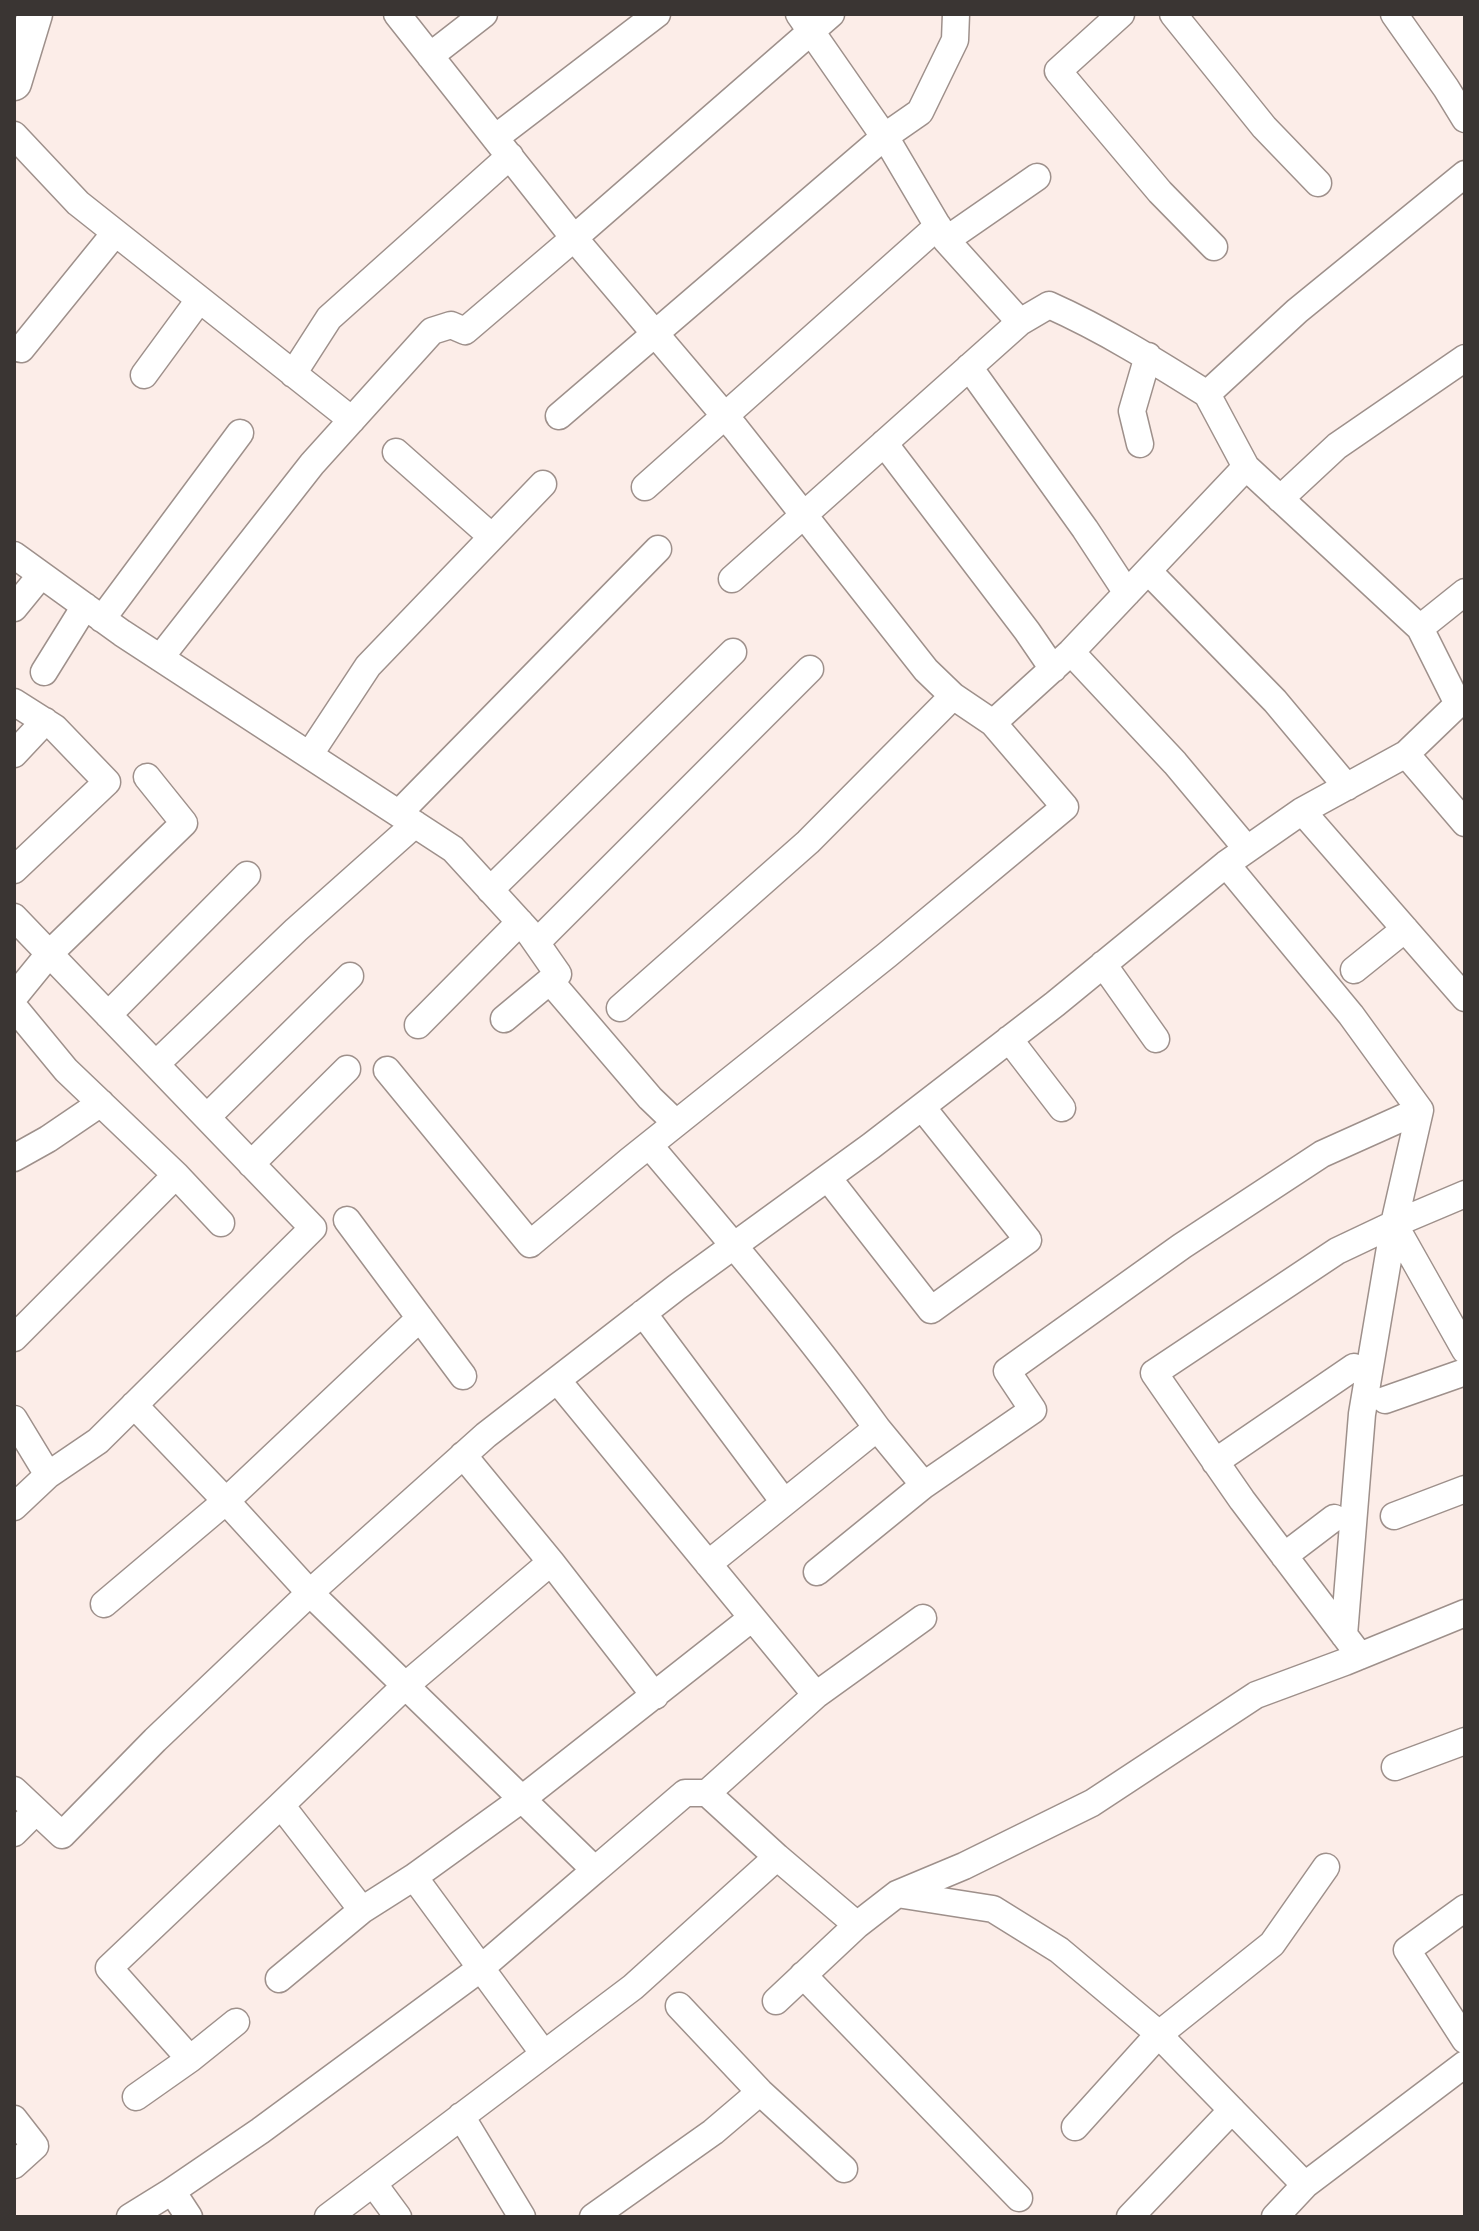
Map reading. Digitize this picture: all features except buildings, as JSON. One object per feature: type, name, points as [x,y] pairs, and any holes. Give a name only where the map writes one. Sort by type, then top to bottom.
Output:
[{"type":"main road","points":[[14,83],[35,14]]},
{"type":"street","points":[[387,1070],[530,1244],[1065,807],[993,723],[953,696],[926,670],[725,416],[574,238],[397,14]]},
{"type":"street","points":[[430,56],[484,14]]},
{"type":"street","points":[[293,374],[329,318],[502,147],[657,14]]},
{"type":"street","points":[[559,416],[884,137],[920,112],[955,40],[956,14]]},
{"type":"street","points":[[1121,14],[1058,71],[1160,192],[1214,247]]},
{"type":"street","points":[[1173,14],[1264,127],[1318,183]]},
{"type":"street","points":[[1394,14],[1465,119]]},
{"type":"street","points":[[160,658],[312,464],[432,331],[451,325],[465,331],[574,238],[814,20],[942,233],[1020,322]]},
{"type":"street","points":[[14,135],[78,203],[352,420]]},
{"type":"street","points":[[1207,394],[1297,311],[1465,174]]},
{"type":"street","points":[[645,487],[942,233],[1037,177]]},
{"type":"street","points":[[21,349],[115,233]]},
{"type":"street","points":[[144,375],[199,300]]},
{"type":"street","points":[[14,1790],[62,1835],[155,1740],[310,1593],[463,1455],[643,1313],[922,1107],[1236,856],[1302,811],[1406,754],[1463,702],[1420,628],[1246,467],[1207,394],[1148,356],[1049,305],[1020,322],[732,579]]},
{"type":"street","points":[[1140,444],[1132,411],[1148,356]]},
{"type":"street","points":[[1280,499],[1337,446],[1465,358]]},
{"type":"street","points":[[969,367],[1127,593]]},
{"type":"street","points":[[44,672],[240,433]]},
{"type":"street","points":[[884,443],[1027,631],[1175,763],[1236,856],[1420,1110],[1394,1224],[1362,1414],[1344,1635]]},
{"type":"street","points":[[396,452],[492,537]]},
{"type":"street","points":[[993,723],[1062,660],[1246,467]]},
{"type":"street","points":[[310,754],[368,666],[543,484]]},
{"type":"street","points":[[156,1064],[407,818],[658,549]]},
{"type":"street","points":[[14,555],[160,658],[453,849],[537,942],[558,974],[504,1019]]},
{"type":"street","points":[[1148,571],[1275,701],[1347,787]]},
{"type":"street","points":[[14,608],[41,575]]},
{"type":"street","points":[[1420,628],[1465,592]]},
{"type":"street","points":[[490,890],[733,652]]},
{"type":"street","points":[[537,942],[810,669]]},
{"type":"street","points":[[620,1008],[808,842],[953,696]]},
{"type":"street","points":[[14,702],[55,728],[107,782],[14,870]]},
{"type":"street","points":[[14,754],[45,721]]},
{"type":"street","points":[[1406,754],[1465,823]]},
{"type":"street","points":[[14,997],[49,954],[184,823],[147,777]]},
{"type":"street","points":[[1302,811],[1465,998]]},
{"type":"street","points":[[108,1015],[247,875]]},
{"type":"street","points":[[14,917],[313,1228],[98,1441],[48,1475],[14,1507]]},
{"type":"street","points":[[418,1025],[520,922]]},
{"type":"street","points":[[1354,970],[1405,929]]},
{"type":"street","points":[[1103,964],[1156,1039]]},
{"type":"street","points":[[207,1117],[350,976]]},
{"type":"street","points":[[550,981],[650,1098],[676,1123]]},
{"type":"street","points":[[14,1007],[24,1037],[101,1103],[221,1223]]},
{"type":"street","points":[[1009,1039],[1062,1108]]},
{"type":"street","points":[[251,1164],[347,1069]]},
{"type":"street","points":[[14,1158],[101,1103]]},
{"type":"street","points":[[828,1178],[931,1310],[1028,1240],[922,1107]]},
{"type":"street","points":[[817,1572],[924,1485],[1033,1410],[1007,1371],[1182,1246],[1322,1154],[1420,1110]]},
{"type":"street","points":[[649,1145],[734,1245],[924,1485]]},
{"type":"street","points":[[14,1338],[176,1175]]},
{"type":"street","points":[[1360,1656],[1215,1462],[1154,1373],[1337,1251],[1465,1194]]},
{"type":"street","points":[[347,1220],[463,1376]]},
{"type":"street","points":[[1394,1224],[1465,1350]]},
{"type":"street","points":[[643,1313],[784,1502]]},
{"type":"street","points":[[104,1604],[226,1501],[420,1318]]},
{"type":"street","points":[[1215,1462],[1354,1367]]},
{"type":"street","points":[[1385,1400],[1465,1372]]},
{"type":"street","points":[[557,1380],[816,1695]]},
{"type":"street","points":[[134,1405],[310,1593],[595,1870]]},
{"type":"street","points":[[14,1419],[48,1475]]},
{"type":"street","points":[[708,1564],[877,1428]]},
{"type":"street","points":[[463,1455],[655,1696]]},
{"type":"street","points":[[1394,1516],[1465,1489]]},
{"type":"street","points":[[1284,1556],[1334,1518]]},
{"type":"street","points":[[190,2059],[109,1968],[405,1686],[551,1562]]},
{"type":"street","points":[[776,2001],[857,1925],[897,1894],[964,1866],[1092,1803],[1256,1695],[1465,1613]]},
{"type":"street","points":[[279,1979],[362,1910],[414,1877],[522,1799],[752,1618]]},
{"type":"street","points":[[130,2217],[260,2131],[481,1968],[685,1793],[707,1793],[816,1695],[923,1618]]},
{"type":"street","points":[[1395,1767],[1465,1741]]},
{"type":"street","points":[[707,1793],[857,1925]]},
{"type":"street","points":[[281,1805],[362,1910]]},
{"type":"street","points":[[14,1833],[36,1811]]},
{"type":"street","points":[[328,2217],[633,1987],[777,1857]]},
{"type":"street","points":[[1075,2127],[1158,2035],[1272,1944],[1326,1867]]},
{"type":"street","points":[[414,1877],[544,2054]]},
{"type":"street","points":[[897,1894],[993,1909],[1059,1950],[1158,2035],[1305,2185]]},
{"type":"street","points":[[1465,1908],[1407,1950],[1465,2040]]},
{"type":"street","points":[[803,1975],[1019,2198]]},
{"type":"street","points":[[679,2006],[760,2092],[844,2169]]},
{"type":"street","points":[[136,2097],[236,2022]]},
{"type":"street","points":[[1275,2217],[1305,2185],[1465,2064]]},
{"type":"street","points":[[593,2217],[713,2132],[760,2092]]},
{"type":"street","points":[[1130,2217],[1232,2110]]},
{"type":"street","points":[[461,2116],[522,2217]]},
{"type":"street","points":[[14,2119],[35,2146],[14,2165]]},
{"type":"street","points":[[373,2183],[398,2217]]},
{"type":"street","points":[[172,2191],[189,2217]]}]
